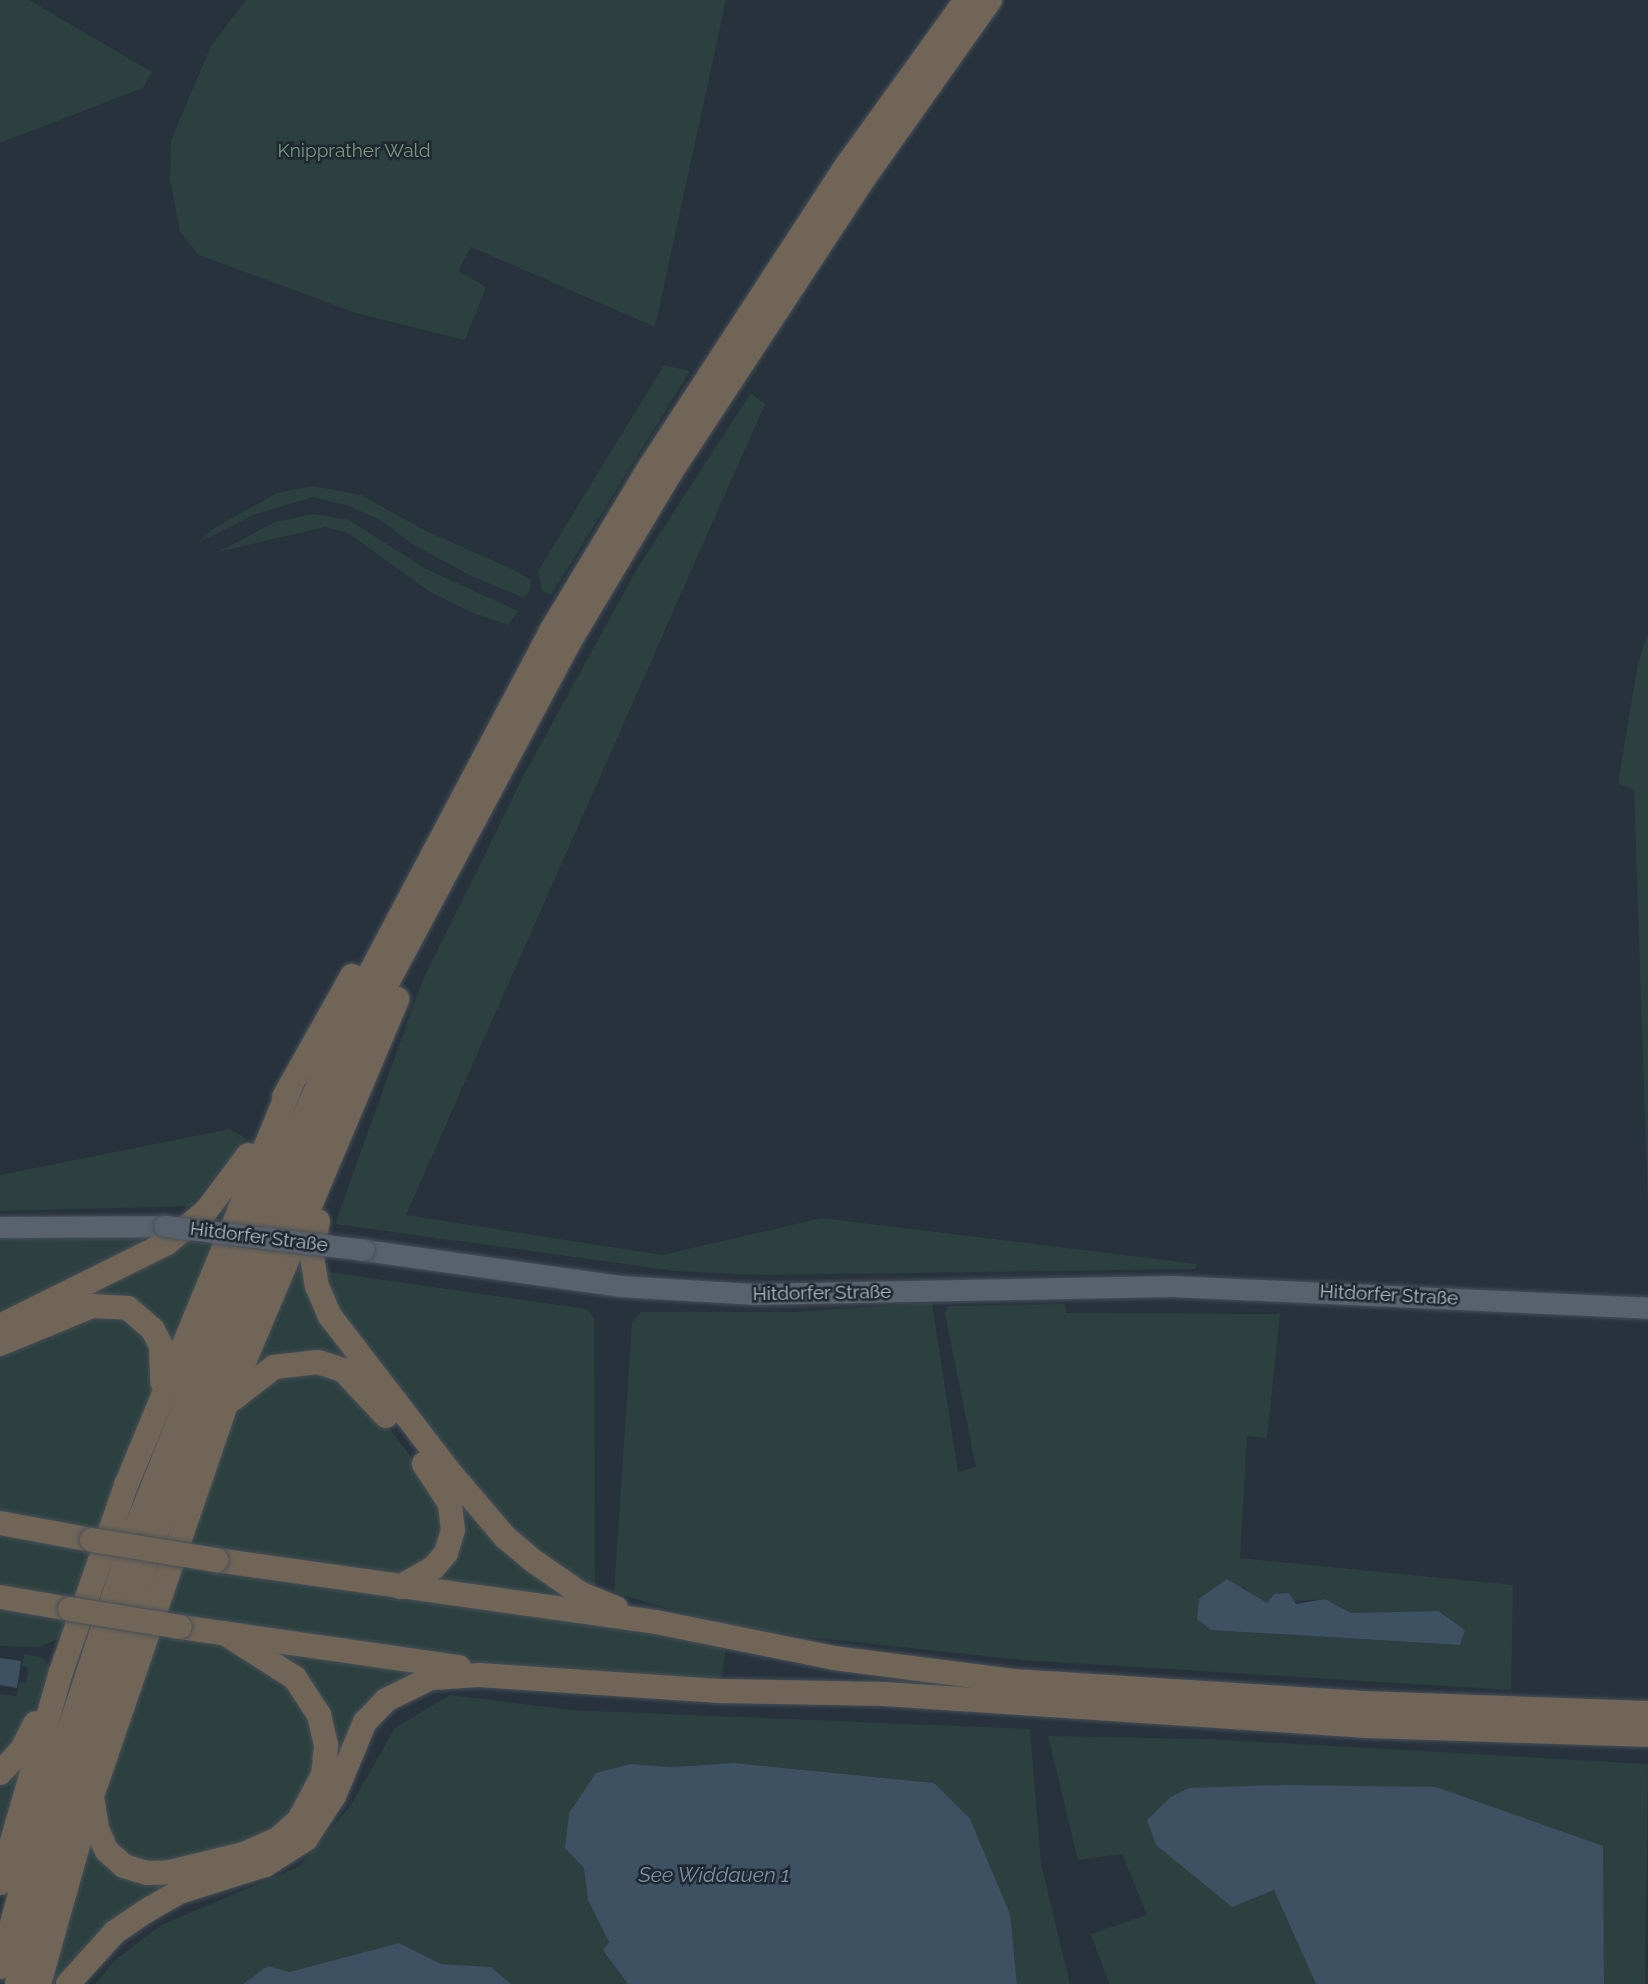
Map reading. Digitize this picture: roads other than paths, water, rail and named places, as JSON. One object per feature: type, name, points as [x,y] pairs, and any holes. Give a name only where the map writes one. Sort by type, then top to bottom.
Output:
[{"type":"highway","points":[[0,1967],[45,1803],[99,1634],[197,1369],[367,979],[484,754],[558,620],[737,329],[966,0]]},
{"type":"highway","points":[[17,1984],[121,1634],[217,1372],[286,1205],[385,987],[568,644],[669,475],[856,189],[990,0]]},
{"type":"highway","points":[[0,1326],[135,1262],[206,1211],[229,1185],[291,1085],[454,788],[484,754]]},
{"type":"highway","points":[[39,1984],[92,1796],[226,1407],[438,906],[451,859]]},
{"type":"highway","points":[[0,1882],[61,1672],[161,1395],[291,1085]]},
{"type":"highway","points":[[342,1136],[320,1209],[312,1256],[317,1286],[330,1316],[505,1536],[581,1594],[656,1622]]},
{"type":"highway","points":[[0,1344],[92,1306],[128,1308],[143,1317],[161,1346],[161,1395]]},
{"type":"highway","points":[[226,1407],[262,1373],[303,1360],[342,1370],[368,1392],[439,1483],[450,1504],[453,1530],[446,1553],[424,1575],[400,1587]]},
{"type":"highway","points":[[0,1523],[216,1560],[656,1622],[834,1658],[1014,1681],[1335,1701],[1648,1713]]},
{"type":"highway","points":[[0,1597],[180,1627],[542,1679]]},
{"type":"highway","points":[[92,1796],[97,1829],[107,1851],[124,1866],[147,1873],[170,1872],[244,1854],[278,1839],[299,1820],[323,1775],[326,1745],[319,1715],[295,1678],[224,1633]]},
{"type":"highway","points":[[0,1773],[22,1749],[61,1672]]},
{"type":"highway","points":[[68,1984],[115,1932],[146,1911],[179,1892],[265,1865],[306,1839],[334,1796],[365,1722],[386,1700],[431,1678],[542,1679],[723,1691],[885,1694],[1364,1726],[1648,1735]]},
{"type":"main road","name":"Hitdorfer Straße","points":[[0,1227],[164,1226],[364,1250],[619,1286],[739,1294],[1171,1286],[1648,1308]]},
{"type":"water","points":[[1227,1579],[1267,1603],[1274,1594],[1289,1593],[1296,1604],[1325,1599],[1351,1613],[1438,1611],[1465,1630],[1460,1645],[1211,1630],[1197,1619],[1199,1599]]},
{"type":"water","points":[[0,1658],[21,1661],[17,1688],[0,1685]]},
{"type":"water","name":"See Widdauen 1","points":[[734,1763],[934,1783],[970,1819],[1010,1914],[1017,1984],[628,1984],[603,1951],[609,1942],[588,1900],[584,1868],[565,1848],[569,1813],[596,1773],[631,1764],[671,1767]]},
{"type":"water","points":[[1283,1785],[1436,1787],[1603,1846],[1604,1984],[1316,1984],[1274,1890],[1232,1907],[1156,1845],[1147,1820],[1171,1797],[1189,1788]]},
{"type":"water","points":[[399,1943],[441,1964],[491,1967],[511,1984],[243,1984],[268,1966],[289,1972]]},
{"type":"park label","name":"Knipprather Wald","points":[[354,151]]}]
